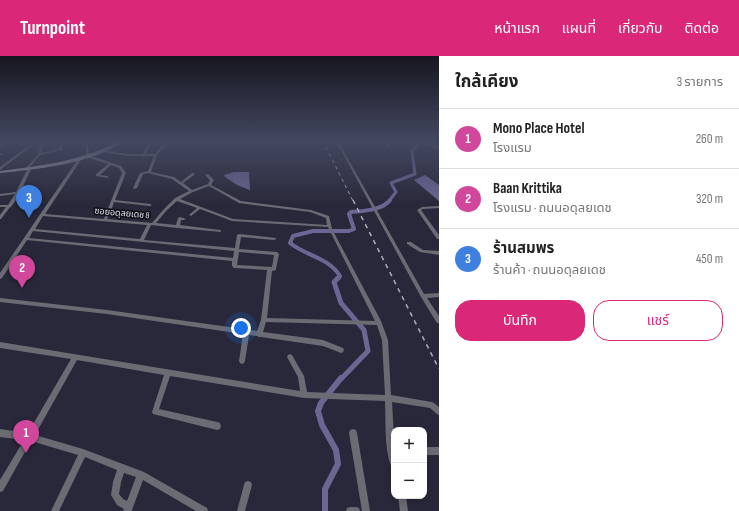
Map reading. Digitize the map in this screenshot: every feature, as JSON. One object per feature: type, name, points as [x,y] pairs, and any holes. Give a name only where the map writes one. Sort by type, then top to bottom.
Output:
[{"type":"street","points":[[0,169],[9,162]]},
{"type":"street","points":[[0,218],[18,193],[33,162]]},
{"type":"street","points":[[0,172],[66,162]]},
{"type":"street","points":[[0,277],[78,162]]},
{"type":"street","points":[[105,162],[120,168],[124,173],[105,220]]},
{"type":"street","points":[[150,171],[154,162]]},
{"type":"street","points":[[349,162],[372,203],[375,212],[439,321]]},
{"type":"street","points":[[107,177],[97,175],[110,164]]},
{"type":"street","points":[[150,171],[151,174],[164,176],[181,183],[190,190]]},
{"type":"street","points":[[135,188],[142,173],[150,171]]},
{"type":"street","points":[[181,183],[193,174]]},
{"type":"street","points":[[207,175],[212,180],[209,185],[240,202],[311,211],[326,215],[330,229],[379,322],[385,340],[387,354],[387,398],[391,440]]},
{"type":"street","name":"ซอยอดุลยเดช 8","points":[[43,215],[151,224],[163,210],[190,190],[209,185]]},
{"type":"street","points":[[0,195],[18,193]]},
{"type":"street","points":[[176,200],[232,220],[330,229]]},
{"type":"street","points":[[113,201],[150,205]]},
{"type":"street","points":[[0,206],[10,206]]},
{"type":"street","points":[[439,207],[422,208],[419,210],[439,238]]},
{"type":"street","points":[[191,215],[199,208]]},
{"type":"street","points":[[108,212],[133,215]]},
{"type":"street","points":[[177,227],[180,218],[184,219]]},
{"type":"street","points":[[141,241],[151,224],[220,231]]},
{"type":"street","points":[[32,230],[54,233],[100,237],[141,241],[236,250],[277,254],[274,269],[270,269],[234,266],[234,260],[236,250],[239,235],[274,240]]},
{"type":"street","points":[[47,241],[54,233]]},
{"type":"street","points":[[94,246],[100,237]]},
{"type":"street","points":[[26,239],[234,260]]},
{"type":"street","points":[[409,243],[422,251],[439,253]]},
{"type":"street","points":[[259,335],[264,320],[270,269]]},
{"type":"street","points":[[423,296],[439,295]]},
{"type":"street","points":[[0,300],[107,312],[323,343],[341,350]]},
{"type":"street","points":[[264,320],[379,322]]},
{"type":"street","points":[[242,362],[246,333]]},
{"type":"street","points":[[0,345],[304,395],[387,398],[432,405],[439,412]]},
{"type":"street","points":[[290,357],[301,376],[304,395]]},
{"type":"street","points":[[0,488],[31,437],[75,358]]},
{"type":"street","points":[[168,373],[155,412],[217,426]]},
{"type":"street","points":[[0,433],[31,437],[83,453],[141,475],[204,511]]},
{"type":"street","points":[[353,433],[366,511]]},
{"type":"street","points":[[427,451],[438,451]]},
{"type":"street","points":[[54,511],[83,453]]},
{"type":"street","points":[[122,468],[116,482],[115,495],[128,509],[141,475]]},
{"type":"street","points":[[241,511],[248,485]]},
{"type":"street","points":[[402,499],[404,511]]},
{"type":"street","points":[[350,511],[356,511]]},
{"type":"shaded area","points":[[234,172],[249,172],[250,190],[237,185],[224,175]]},
{"type":"shaded area","points":[[425,175],[439,185],[439,201],[414,180]]},
{"type":"waterway","points":[[389,201],[396,192],[391,183],[415,174],[413,162]]},
{"type":"waterway","points":[[341,379],[368,351],[364,330],[341,303],[334,282],[340,276],[335,270],[323,261],[290,243],[293,236],[313,231],[349,231],[354,229],[349,214],[351,212],[378,208],[389,201]]},
{"type":"waterway","points":[[325,511],[325,489],[338,464],[336,450],[322,425],[318,411],[321,403],[341,378]]},
{"type":"railway","points":[[334,162],[353,201]]},
{"type":"railway","points":[[353,200],[439,369]]},
{"type":"place","name":"ร้านสมพร","points":[[29,218]]},
{"type":"place","name":"Baan Krittika","points":[[22,288]]},
{"type":"place","name":"Mono Place Hotel","points":[[26,453]]}]
